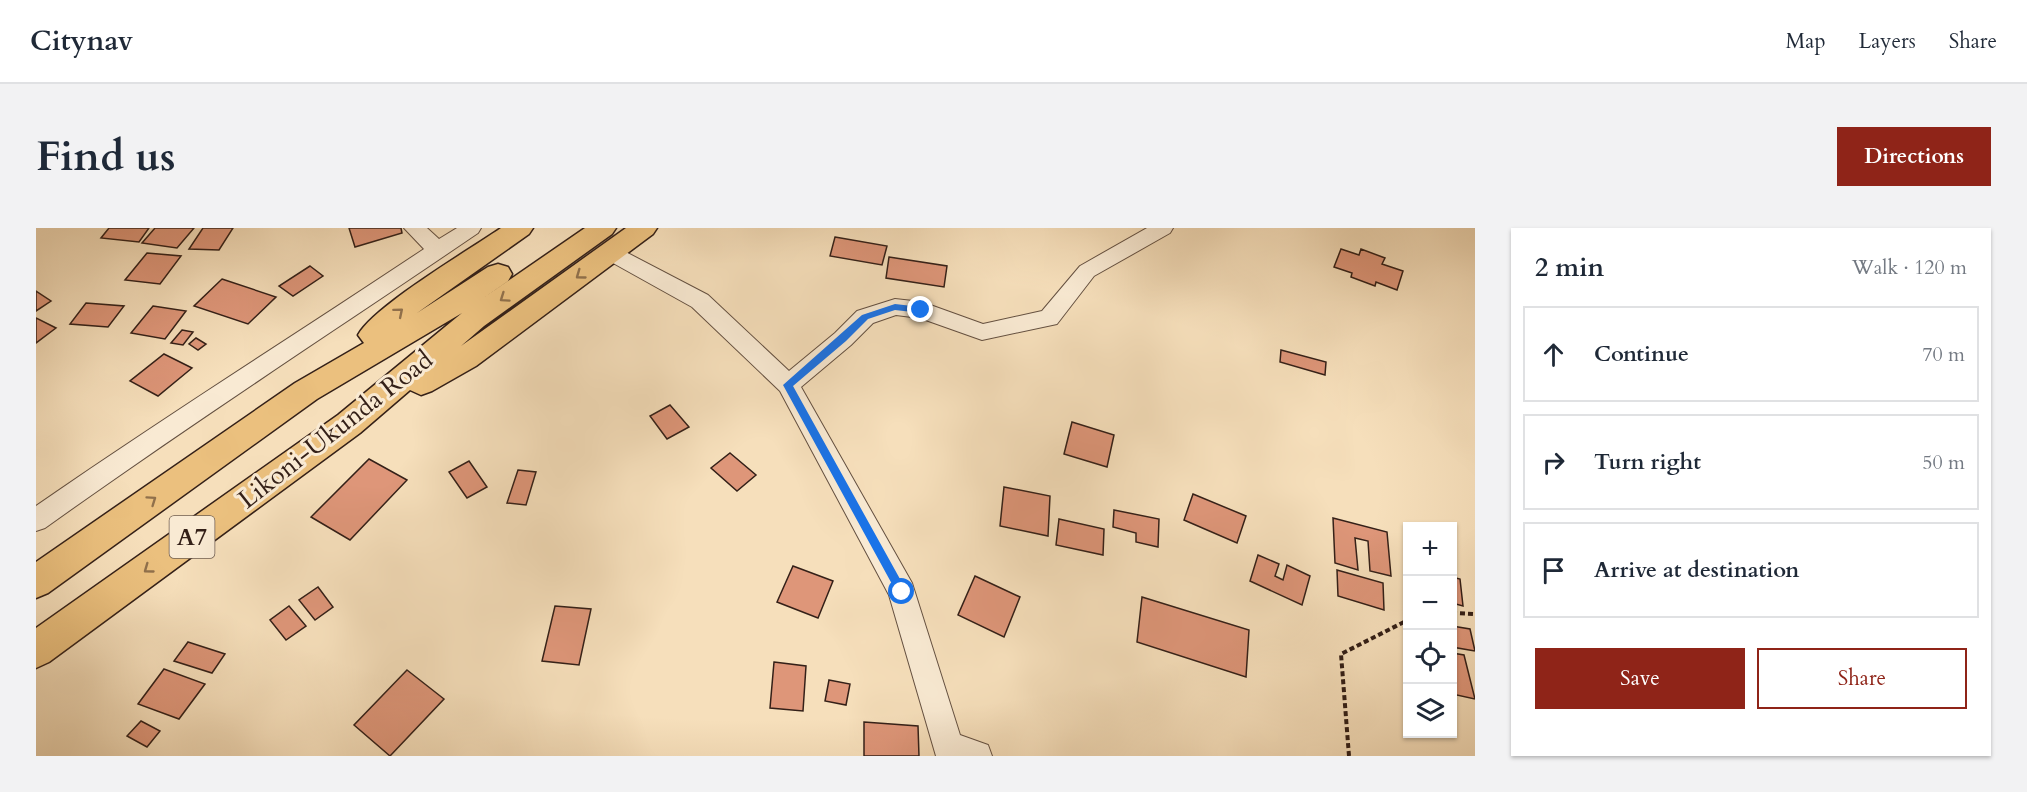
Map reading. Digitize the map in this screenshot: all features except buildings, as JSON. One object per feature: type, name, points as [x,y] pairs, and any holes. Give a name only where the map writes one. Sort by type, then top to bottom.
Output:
[{"type":"highway","points":[[306,391],[408,305],[520,228]]},
{"type":"highway","name":"Likoni-Ukunda Road","points":[[36,650],[349,424],[463,313],[564,228]]},
{"type":"highway","points":[[349,424],[466,358],[607,240],[644,228]]},
{"type":"highway","name":"Likoni-Ukunda Road","points":[[36,582],[306,391],[607,240]]},
{"type":"street","points":[[414,228],[438,250]]},
{"type":"street","points":[[36,520],[164,430],[288,351],[471,228]]},
{"type":"street","points":[[788,385],[843,339],[865,317],[895,307],[921,310],[981,332],[1049,318],[1088,271],[1163,228]]},
{"type":"street","points":[[607,240],[700,301],[788,385],[902,592],[950,751],[977,756]]},
{"type":"path","points":[[1457,613],[1475,614]]},
{"type":"path","points":[[1349,756],[1341,654],[1403,622]]},
{"type":"route","points":[[902,592],[788,385],[843,339],[865,317],[895,307],[921,310]]}]
